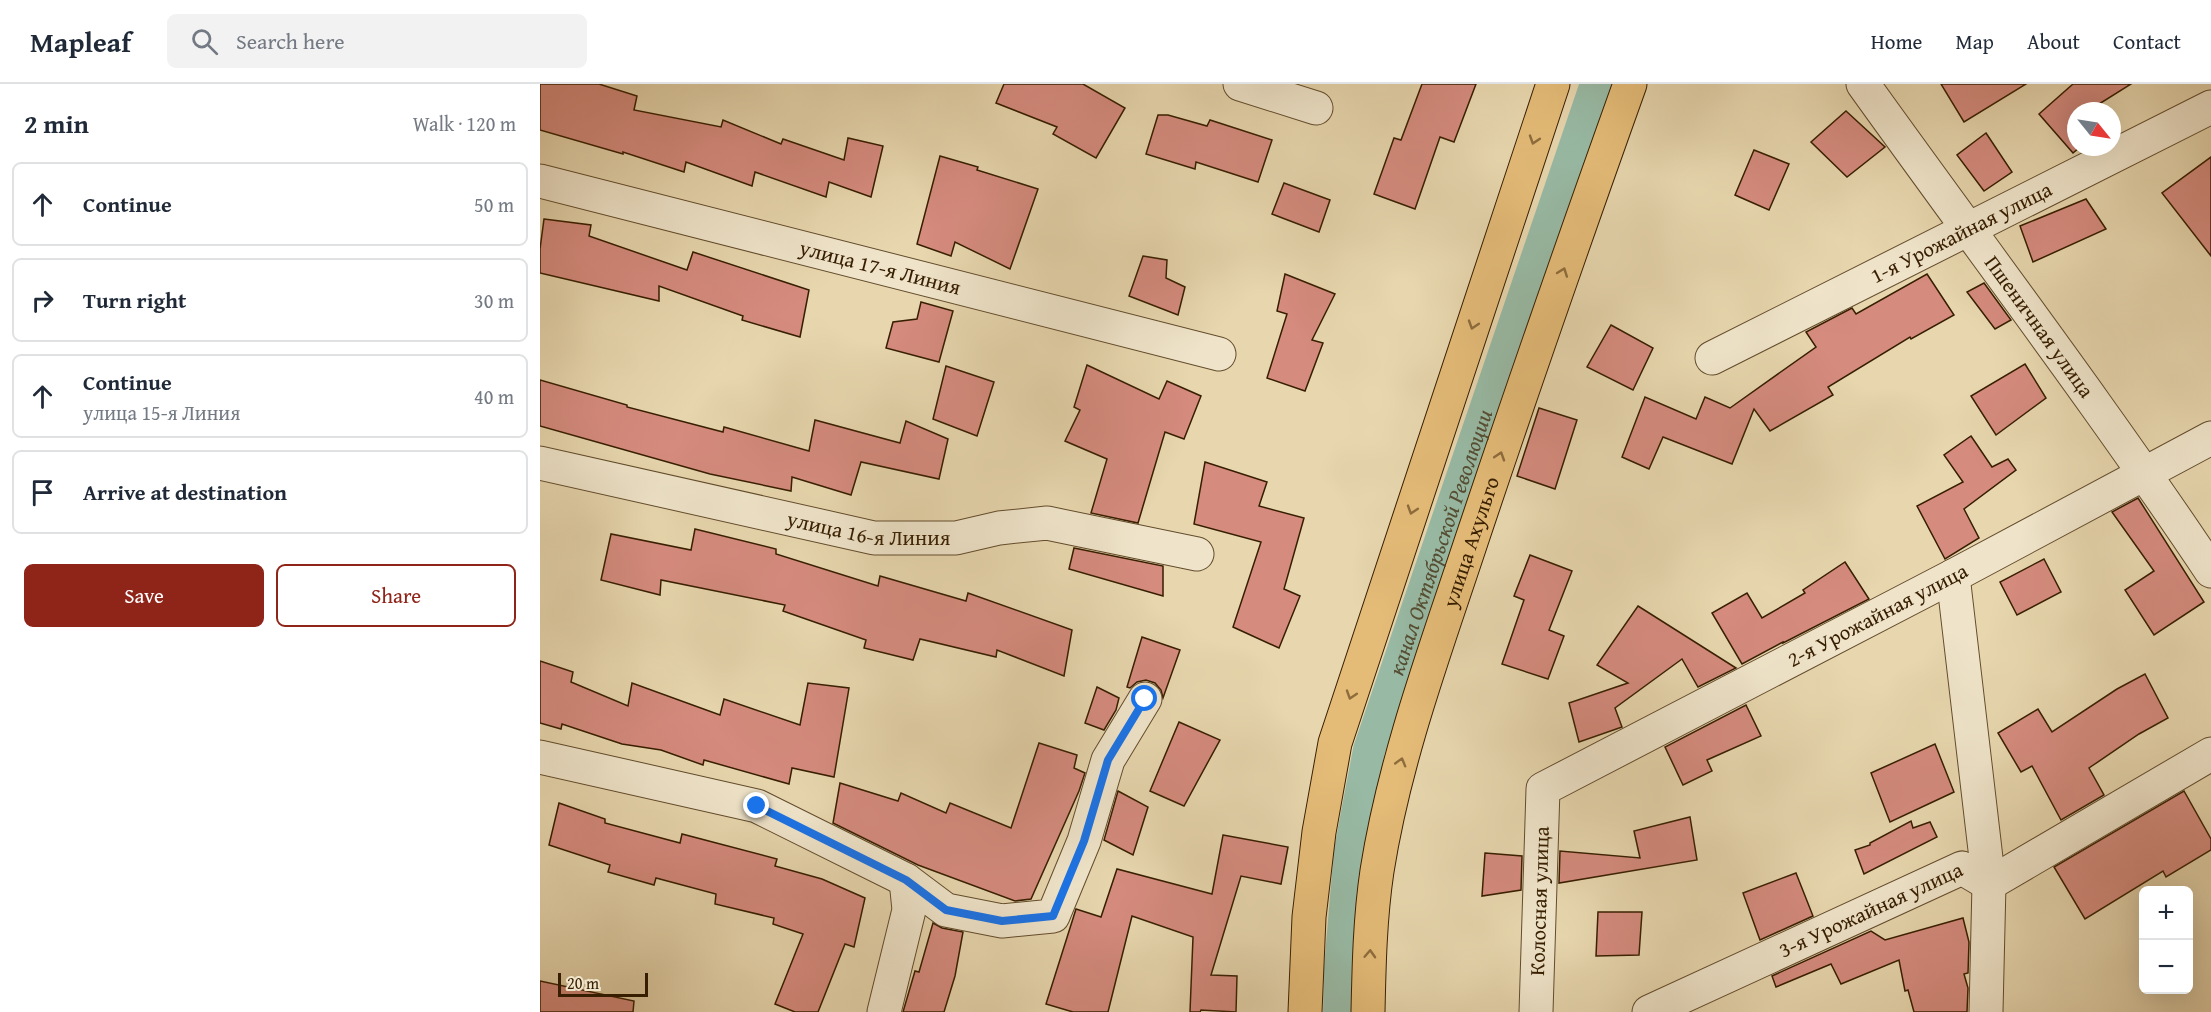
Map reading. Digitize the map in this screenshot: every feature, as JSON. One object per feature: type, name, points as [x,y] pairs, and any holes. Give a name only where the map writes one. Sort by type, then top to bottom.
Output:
[{"type":"main road","points":[[1305,1012],[1309,917],[1319,832],[1335,743],[1552,84]]},
{"type":"main road","name":"улица Ахульго","points":[[1368,1012],[1371,920],[1377,871],[1399,769],[1415,713],[1528,371],[1630,84]]},
{"type":"street","points":[[1240,84],[1316,108]]},
{"type":"street","name":"Пшеничная улица","points":[[1863,84],[2145,472],[2211,570]]},
{"type":"street","name":"1-я Урожайная улица","points":[[1712,358],[2211,107]]},
{"type":"street","name":"улица 17-я Линия","points":[[540,181],[1219,354]]},
{"type":"street","name":"2-я Урожайная улица","points":[[1543,789],[1953,576],[2211,438]]},
{"type":"street","name":"улица 16-я Линия","points":[[540,463],[874,538],[956,538],[999,528],[1047,523],[1197,554]]},
{"type":"street","points":[[1953,576],[1989,884],[1986,1012]]},
{"type":"street","points":[[540,757],[757,806],[906,880],[946,910],[1002,921],[1053,916],[1084,841],[1108,760],[1145,699]]},
{"type":"street","name":"3-я Урожайная улица","points":[[1649,1012],[1962,868],[1989,884],[2211,754]]},
{"type":"street","name":"Колосная улица","points":[[1536,1012],[1543,789]]},
{"type":"street","points":[[884,1012],[909,910],[906,880]]},
{"type":"building","points":[[540,84],[599,84],[637,96],[634,110],[721,127],[723,120],[781,144],[783,139],[844,160],[848,138],[883,146],[871,197],[829,182],[826,197],[755,172],[752,186],[686,162],[684,172],[623,152],[623,154],[540,130]]},
{"type":"building","points":[[1004,84],[1083,84],[1125,108],[1096,158],[1053,134],[1057,127],[996,103]]},
{"type":"building","points":[[1422,84],[1476,84],[1454,142],[1440,137],[1415,209],[1374,194],[1394,138],[1401,140]]},
{"type":"building","points":[[1941,84],[2026,84],[1964,122]]},
{"type":"building","points":[[2073,84],[2131,84],[2102,102],[2067,102],[2067,146],[2039,114]]},
{"type":"building","points":[[1846,111],[1885,147],[1847,177],[1811,142]]},
{"type":"building","points":[[1158,115],[1168,115],[1207,126],[1210,120],[1272,140],[1258,182],[1196,162],[1195,169],[1146,154]]},
{"type":"building","points":[[1986,133],[2012,172],[1984,191],[1957,155]]},
{"type":"building","points":[[1754,150],[1789,164],[1769,210],[1735,195]]},
{"type":"building","points":[[940,156],[1038,189],[1010,269],[955,242],[951,256],[917,244]]},
{"type":"building","points":[[2211,157],[2211,256],[2162,193]]},
{"type":"building","points":[[1284,183],[1330,200],[1319,232],[1272,214]]},
{"type":"building","points":[[2086,199],[2106,229],[2033,262],[2020,226]]},
{"type":"building","points":[[544,219],[591,225],[589,236],[687,270],[693,252],[809,290],[800,337],[742,320],[743,316],[659,286],[659,301],[540,273]]},
{"type":"building","points":[[1143,256],[1167,260],[1166,278],[1185,287],[1178,315],[1129,296]]},
{"type":"building","points":[[1285,274],[1335,294],[1312,340],[1323,343],[1305,391],[1267,378],[1287,314],[1277,311]]},
{"type":"building","points":[[1927,274],[1954,315],[1911,339],[1910,337],[1828,387],[1833,395],[1770,431],[1754,409],[1732,464],[1663,437],[1649,469],[1622,457],[1645,397],[1696,419],[1705,397],[1730,408],[1816,347],[1806,332],[1852,308],[1856,314]]},
{"type":"building","points":[[1984,283],[2011,320],[1995,329],[1967,292]]},
{"type":"building","points":[[921,302],[953,311],[939,362],[886,348],[893,322],[917,319]]},
{"type":"building","points":[[1611,325],[1653,348],[1633,390],[1587,367]]},
{"type":"building","points":[[2025,364],[2046,398],[1996,435],[1971,396]]},
{"type":"building","points":[[1087,365],[1159,399],[1167,381],[1201,396],[1184,439],[1165,432],[1138,523],[1091,513],[1107,459],[1065,441],[1080,410],[1074,407]]},
{"type":"building","points":[[946,366],[994,382],[977,436],[933,419]]},
{"type":"building","points":[[540,380],[627,405],[627,407],[723,432],[724,427],[809,451],[815,420],[900,443],[906,421],[948,439],[939,479],[861,462],[851,495],[792,477],[791,491],[710,474],[540,426]]},
{"type":"building","points":[[1539,408],[1577,420],[1555,489],[1517,476]]},
{"type":"building","points":[[1971,436],[1992,467],[2008,459],[2016,470],[1964,509],[1979,538],[1945,559],[1917,506],[1963,482],[1944,455]]},
{"type":"building","points":[[1205,462],[1267,482],[1259,506],[1304,518],[1284,589],[1300,596],[1279,648],[1233,627],[1261,542],[1194,524]]},
{"type":"building","points":[[2138,498],[2204,602],[2154,635],[2125,590],[2154,571],[2112,512]]},
{"type":"building","points":[[695,529],[776,549],[776,554],[878,586],[880,576],[966,601],[968,593],[1072,630],[1064,676],[997,650],[996,657],[920,639],[913,660],[864,648],[866,640],[783,611],[785,605],[661,580],[660,595],[601,580],[611,534],[691,550]]},
{"type":"building","points":[[1074,548],[1163,566],[1163,596],[1069,569]]},
{"type":"building","points":[[1530,555],[1572,571],[1549,630],[1564,636],[1548,679],[1502,664],[1524,600],[1514,596]]},
{"type":"building","points":[[2044,559],[2061,592],[2017,615],[2000,582]]},
{"type":"building","points":[[1845,562],[1869,599],[1742,664],[1712,613],[1747,593],[1762,618],[1805,593],[1803,590]]},
{"type":"building","points":[[1638,606],[1736,668],[1698,687],[1682,659],[1615,708],[1622,727],[1579,742],[1569,703],[1628,683],[1597,665]]},
{"type":"building","points":[[1142,637],[1180,650],[1163,698],[1161,690],[1155,683],[1146,680],[1137,682],[1130,688],[1127,687]]},
{"type":"building","points":[[540,661],[573,672],[571,682],[628,706],[632,683],[720,715],[724,699],[800,725],[808,683],[849,688],[834,777],[792,768],[789,784],[704,760],[703,765],[661,750],[622,744],[562,724],[561,729],[540,723]]},
{"type":"building","points":[[2145,674],[2168,718],[2139,734],[2089,768],[2104,795],[2061,820],[2032,766],[2021,772],[1998,733],[2038,709],[2052,732],[2117,689]]},
{"type":"building","points":[[1097,687],[1119,698],[1116,710],[1104,730],[1085,723]]},
{"type":"building","points":[[1746,705],[1761,736],[1707,760],[1712,771],[1683,785],[1665,747]]},
{"type":"building","points":[[1179,722],[1220,740],[1184,806],[1150,791]]},
{"type":"building","points":[[1039,743],[1077,755],[1074,768],[1085,773],[1031,899],[1015,901],[918,865],[833,823],[840,783],[898,801],[901,793],[946,813],[950,803],[1011,828]]},
{"type":"building","points":[[1935,744],[1954,792],[1890,822],[1871,773]]},
{"type":"building","points":[[1118,791],[1148,807],[1133,855],[1104,840]]},
{"type":"building","points":[[2184,791],[2211,839],[2211,850],[2166,877],[2163,871],[2085,919],[2054,867]]},
{"type":"building","points":[[559,803],[605,819],[605,823],[680,843],[682,834],[777,859],[775,866],[822,879],[865,898],[854,947],[845,944],[818,1012],[795,1012],[775,1004],[803,934],[773,924],[774,918],[715,904],[716,894],[656,878],[654,885],[608,872],[610,865],[549,845]]},
{"type":"building","points":[[1690,817],[1697,860],[1559,883],[1560,851],[1640,858],[1634,831]]},
{"type":"building","points":[[1911,821],[1913,828],[1930,822],[1937,837],[1864,874],[1855,850],[1870,845]]},
{"type":"building","points":[[1223,835],[1288,847],[1281,884],[1241,876],[1211,975],[1237,976],[1236,1012],[1201,1010],[1190,1012],[1193,937],[1132,916],[1108,1012],[1073,1012],[1046,1004],[1076,909],[1101,917],[1117,869],[1212,894]]},
{"type":"building","points":[[1485,853],[1522,856],[1521,890],[1482,896]]},
{"type":"building","points":[[1796,873],[1813,916],[1760,940],[1743,893]]},
{"type":"building","points":[[1598,912],[1642,912],[1639,955],[1596,956]]},
{"type":"building","points":[[1963,918],[1969,942],[1968,973],[1964,974],[1968,988],[1967,1012],[1914,1012],[1908,990],[1905,991],[1899,960],[1841,984],[1831,964],[1776,987],[1772,976],[1871,931],[1885,940]]},
{"type":"building","points":[[933,923],[942,928],[963,932],[955,976],[944,1012],[903,1012],[915,971],[919,972]]},
{"type":"building","points":[[540,981],[634,1001],[633,1012],[540,1012]]},
{"type":"waterway","name":"канал Октябрьской Революции","points":[[1339,1012],[1340,968],[1350,850],[1369,750],[1596,84]]},
{"type":"route","points":[[757,806],[906,880],[946,910],[1002,921],[1053,916],[1084,841],[1108,760],[1145,699]]}]
